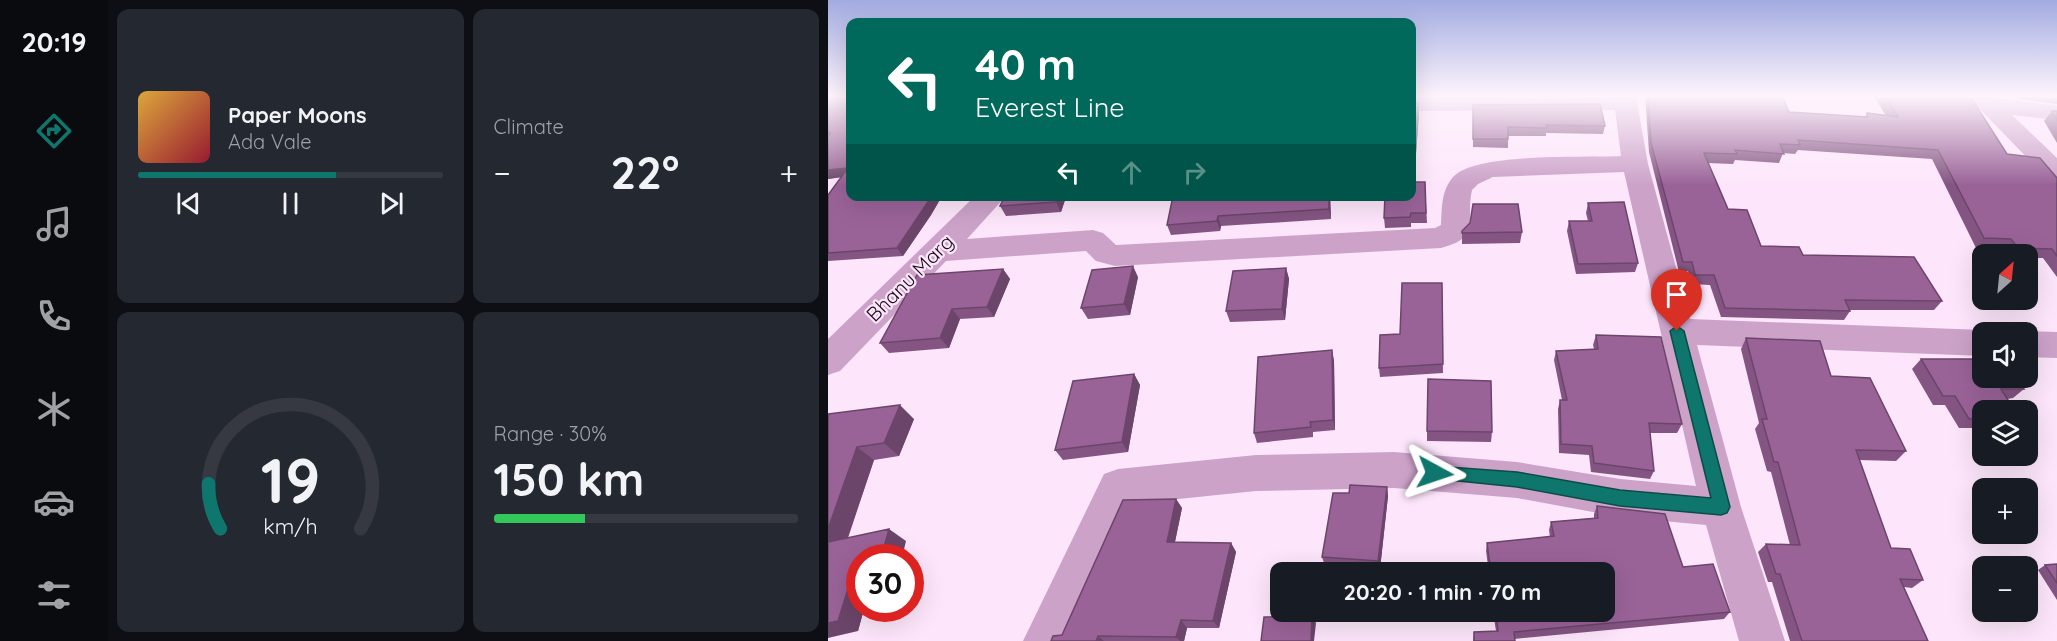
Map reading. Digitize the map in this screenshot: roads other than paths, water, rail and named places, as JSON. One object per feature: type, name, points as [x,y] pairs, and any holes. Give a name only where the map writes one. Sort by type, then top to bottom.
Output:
[{"type":"street","points":[[1629,126],[1635,164],[1721,507],[1762,641]]},
{"type":"street","points":[[2010,126],[2057,173]]},
{"type":"street","points":[[936,250],[1093,240],[1107,254],[1115,256],[1442,238],[1455,230],[1458,190],[1468,176],[1490,169],[1635,164]]},
{"type":"street","name":"Bhanu Marg","points":[[828,361],[987,201]]},
{"type":"street","points":[[1677,331],[1972,343]]},
{"type":"street","points":[[2038,344],[2057,345]]},
{"type":"street","points":[[1046,641],[1118,487],[1256,473],[1394,470],[1517,480],[1620,498],[1721,507]]}]
